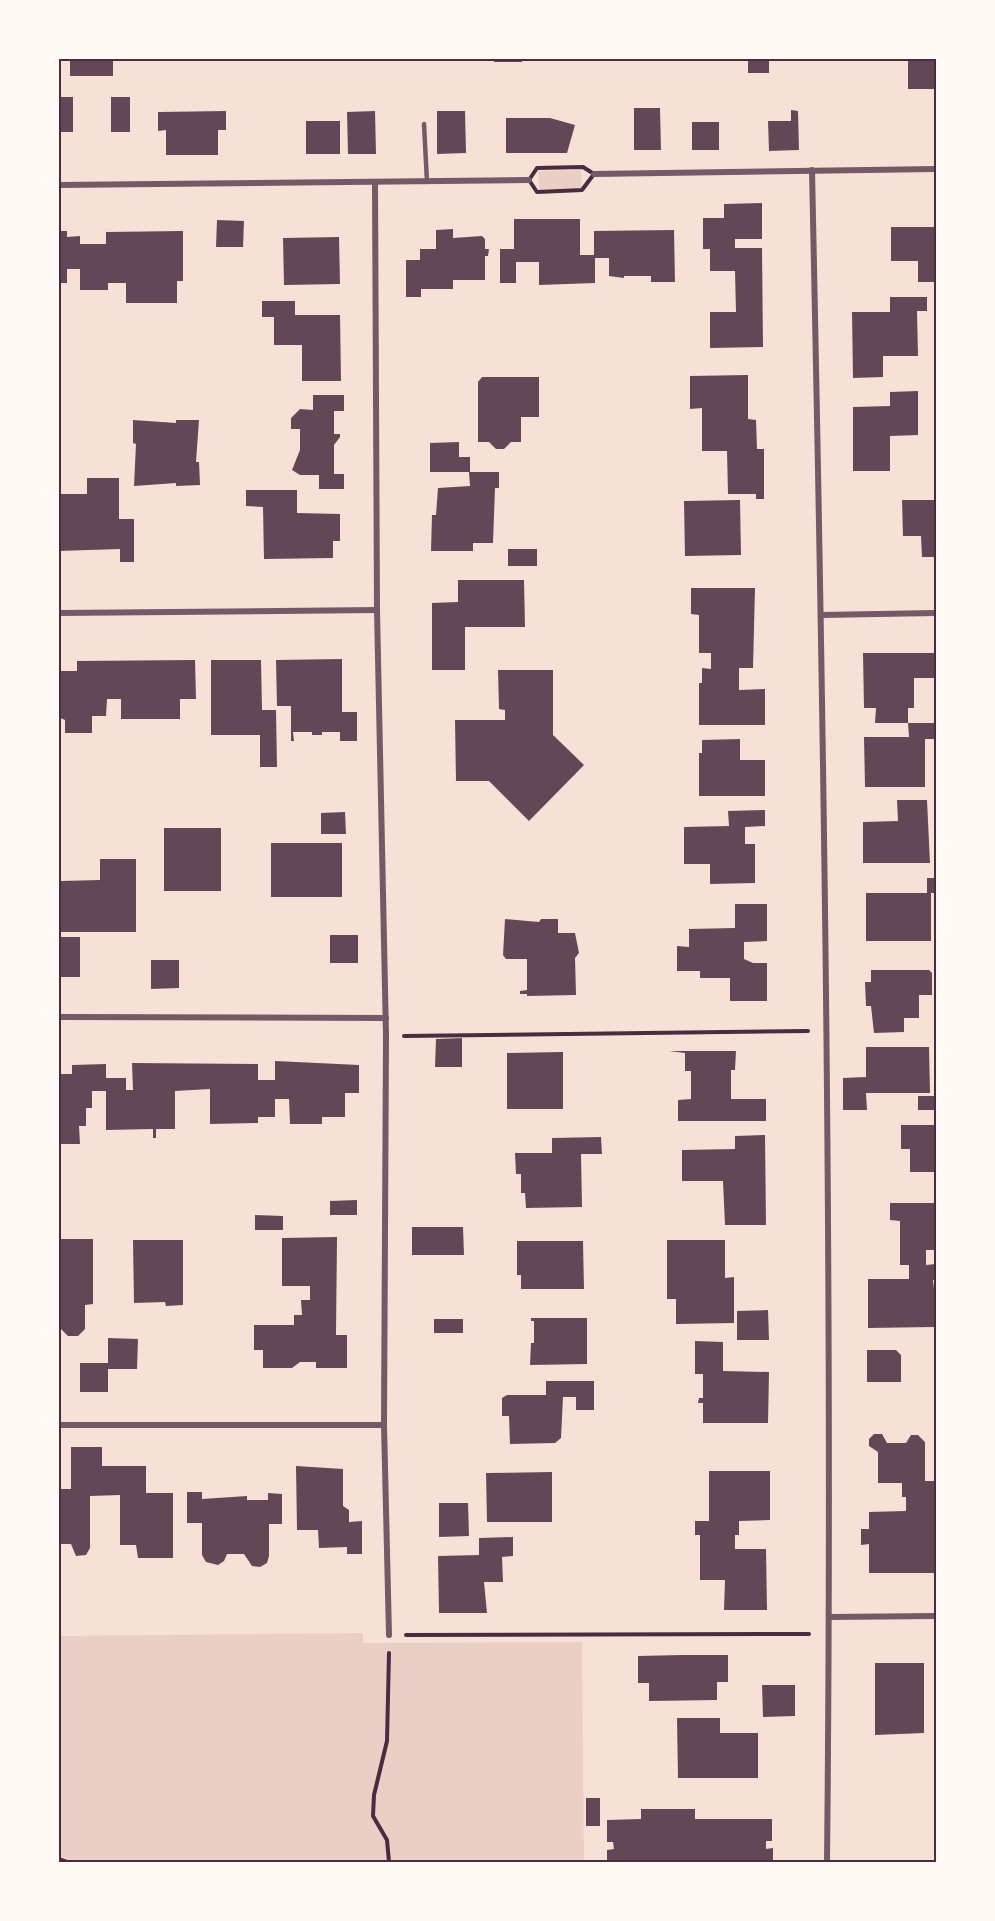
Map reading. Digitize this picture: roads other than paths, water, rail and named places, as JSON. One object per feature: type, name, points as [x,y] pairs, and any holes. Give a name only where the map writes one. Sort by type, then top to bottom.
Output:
[{"type":"street","points":[[594,174],[936,169]]},
{"type":"street","points":[[813,170],[825,1030],[829,1617],[826,1863]]},
{"type":"street","points":[[58,185],[528,180]]},
{"type":"street","points":[[375,183],[377,610],[386,1018],[384,1425],[388,1635]]},
{"type":"street","points":[[58,614],[377,610]]},
{"type":"street","points":[[821,615],[936,613]]},
{"type":"street","points":[[58,1017],[386,1018]]},
{"type":"street","points":[[58,1425],[384,1425]]},
{"type":"street","points":[[829,1617],[936,1616]]},
{"type":"lane","points":[[424,124],[427,182]]}]
